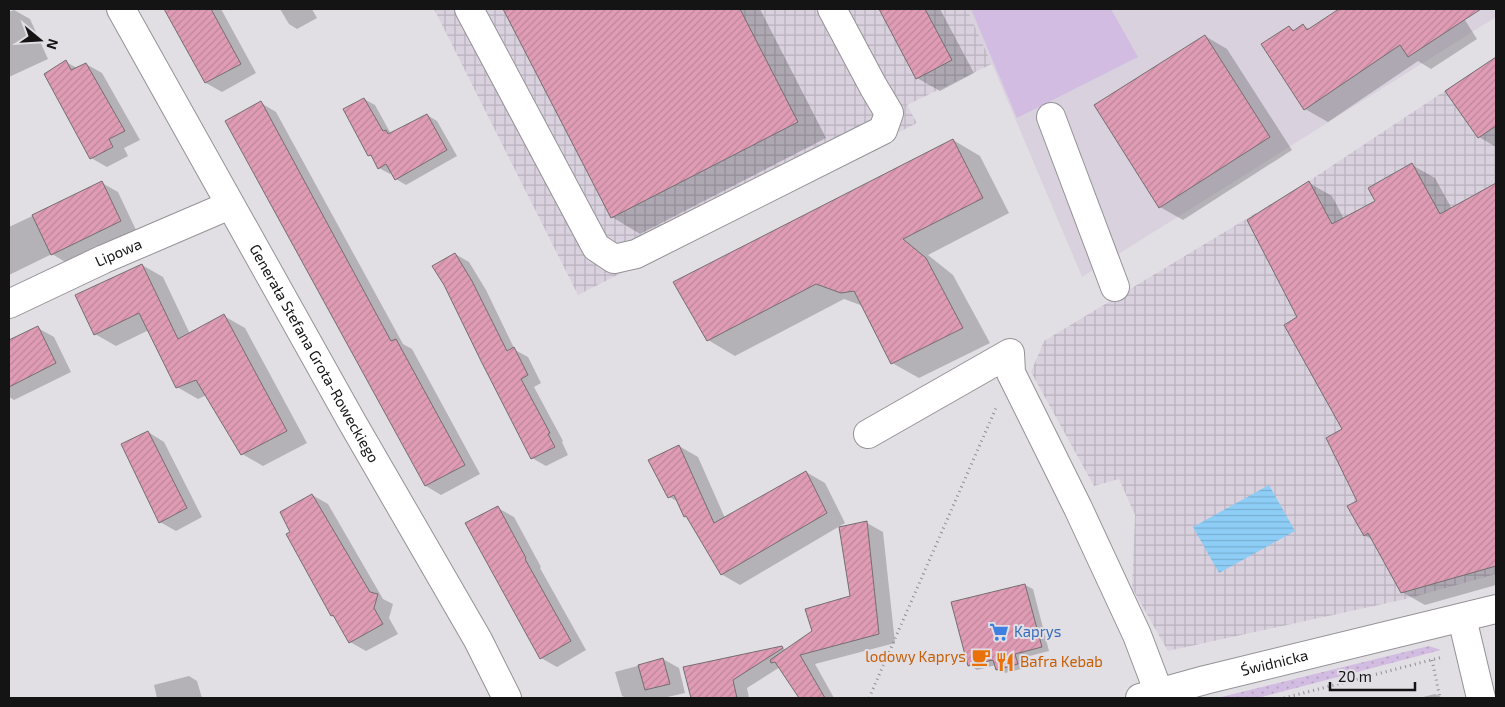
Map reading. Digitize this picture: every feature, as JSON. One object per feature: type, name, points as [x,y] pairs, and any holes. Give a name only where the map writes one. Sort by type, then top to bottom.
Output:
[{"type":"street","name":"Generała Stefana Grota-Roweckiego","points":[[122,9],[352,422],[478,640],[507,698]]},
{"type":"street","points":[[469,9],[596,247],[614,259],[636,254],[883,130],[889,113],[832,9]]},
{"type":"street","points":[[1051,117],[1115,287]]},
{"type":"street","name":"Lipowa","points":[[9,304],[104,259],[230,204]]},
{"type":"street","points":[[868,434],[1010,353],[1011,373],[1078,508],[1137,635],[1150,696]]},
{"type":"street","name":"Świdnicka","points":[[1150,696],[1205,680],[1496,609]]},
{"type":"street","points":[[1462,618],[1480,698]]},
{"type":"path","points":[[869,698],[1011,373]]},
{"type":"path","points":[[1284,698],[1470,650]]},
{"type":"path","points":[[1432,660],[1440,698]]},
{"type":"shaded area","points":[[434,9],[967,9],[992,64],[907,105],[917,123],[578,295]]},
{"type":"shaded area","points":[[967,9],[1494,9],[1496,17],[1082,277]]},
{"type":"shaded area","points":[[971,9],[1111,9],[1138,57],[1017,118]]},
{"type":"shaded area","points":[[1496,57],[1496,574],[1406,599],[1168,651],[1132,588],[1135,515],[1119,479],[1094,486],[1031,372],[1044,341],[1309,181]]},
{"type":"shaded area","points":[[1429,646],[1441,650],[1258,698],[1217,698]]},
{"type":"water","points":[[1269,485],[1295,531],[1219,573],[1193,527]]},
{"type":"building","points":[[164,9],[211,9],[241,64],[205,83]]},
{"type":"building","points":[[503,9],[740,9],[798,122],[611,218]]},
{"type":"building","points":[[879,9],[925,9],[952,60],[916,79]]},
{"type":"building","points":[[1339,9],[1481,9],[1408,57],[1400,45],[1304,110],[1261,44],[1289,26],[1293,31],[1303,24],[1307,30]]},
{"type":"building","points":[[1205,35],[1270,137],[1159,208],[1094,105]]},
{"type":"building","points":[[1496,57],[1496,126],[1478,138],[1445,91]]},
{"type":"building","points":[[66,60],[71,70],[86,63],[125,131],[109,139],[113,147],[90,159],[44,74]]},
{"type":"building","points":[[364,98],[383,131],[386,130],[388,134],[427,114],[447,150],[395,180],[386,164],[378,169],[371,155],[368,156],[343,109]]},
{"type":"building","points":[[261,101],[391,341],[396,339],[465,465],[425,486],[225,121]]},
{"type":"building","points":[[953,139],[983,198],[903,239],[926,258],[963,328],[891,364],[854,291],[841,293],[816,284],[707,341],[673,282]]},
{"type":"building","points":[[1412,163],[1440,214],[1496,183],[1496,566],[1401,593],[1368,533],[1364,536],[1347,506],[1357,501],[1326,438],[1342,429],[1284,325],[1297,317],[1247,220],[1309,181],[1332,224],[1375,201],[1368,188]]},
{"type":"building","points":[[102,181],[121,221],[51,255],[32,215]]},
{"type":"building","points":[[455,253],[472,281],[507,351],[514,347],[528,375],[521,379],[550,433],[548,434],[555,447],[531,459],[444,285],[432,266]]},
{"type":"building","points":[[142,264],[178,339],[224,314],[287,431],[241,455],[196,380],[176,388],[139,313],[94,335],[75,295]]},
{"type":"building","points":[[38,326],[56,363],[9,387],[9,340]]},
{"type":"building","points":[[148,431],[187,508],[159,523],[121,444]]},
{"type":"building","points":[[679,445],[714,523],[806,471],[827,513],[721,575],[686,516],[684,517],[674,495],[668,498],[648,460]]},
{"type":"building","points":[[312,494],[370,592],[378,594],[374,608],[383,624],[349,643],[333,615],[331,616],[286,534],[290,532],[280,512]]},
{"type":"building","points":[[498,506],[571,641],[540,659],[465,523]]},
{"type":"building","points":[[867,521],[879,634],[800,655],[825,698],[799,698],[775,662],[771,663],[770,660],[812,631],[805,609],[850,596],[839,527]]},
{"type":"building","name":"Kaprys","points":[[1025,584],[1042,647],[1015,654],[1018,664],[996,670],[993,660],[968,666],[951,602]]},
{"type":"building","points":[[782,646],[783,648],[733,680],[737,698],[691,698],[683,667]]},
{"type":"building","points":[[663,658],[670,684],[645,690],[638,665]]},
{"type":"place","name":"Kaprys","points":[[999,632]]},
{"type":"place","name":"lodowy Kaprys","points":[[981,657]]},
{"type":"place","name":"Bafra Kebab","points":[[1005,662]]}]
